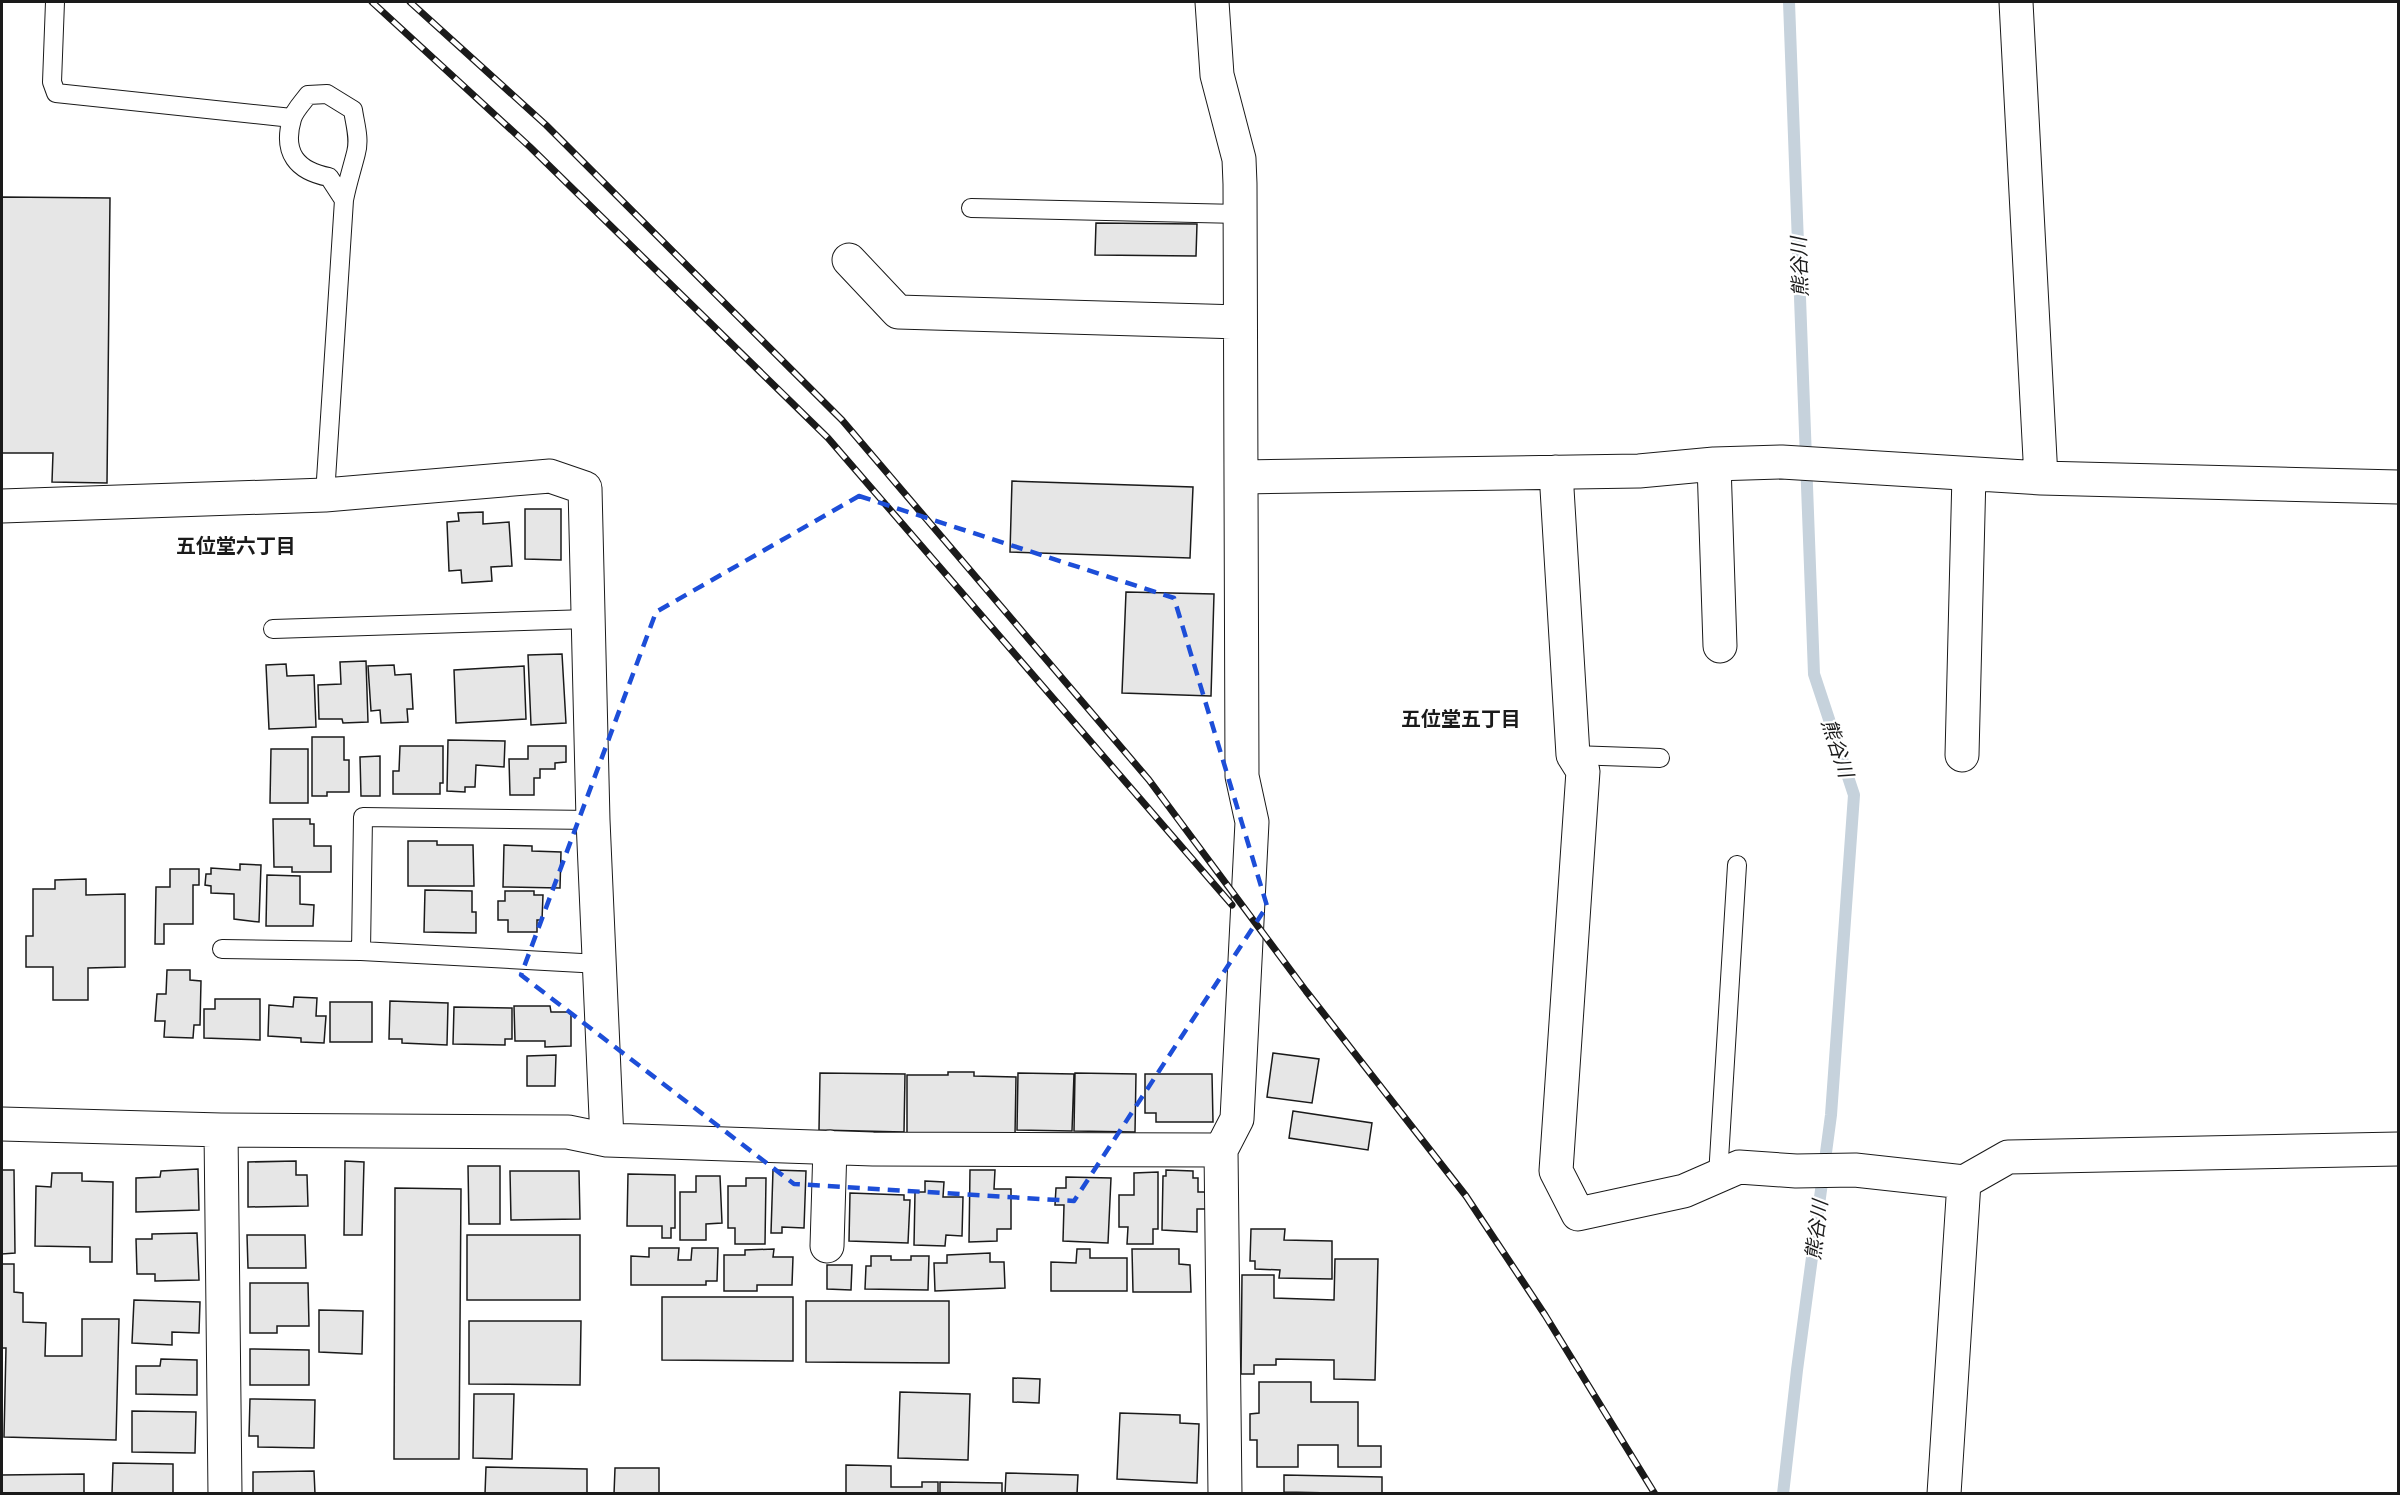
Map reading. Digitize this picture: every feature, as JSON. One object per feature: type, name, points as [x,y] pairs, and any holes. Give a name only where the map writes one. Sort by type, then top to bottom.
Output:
[{"type":"street","points":[[1212,2],[1217,75],[1239,159],[1242,776],[1252,822],[1237,1119],[1221,1150],[1225,1494]]},
{"type":"street","points":[[2016,2],[2041,478]]},
{"type":"street","points":[[849,260],[898,312],[1240,322]]},
{"type":"street","points":[[1241,477],[1640,471],[1714,464],[1782,462],[2041,478],[2398,487]]},
{"type":"street","points":[[1714,464],[1720,646]]},
{"type":"street","points":[[1556,472],[1573,755],[1583,771],[1556,1171],[1578,1214],[1684,1191],[1739,1167],[1796,1171],[1855,1170],[1964,1182],[2008,1157],[2398,1149]]},
{"type":"street","points":[[1962,755],[1969,474]]},
{"type":"street","points":[[2,506],[325,495],[550,476],[585,489],[592,820],[607,1140]]},
{"type":"street","points":[[2,1124],[221,1130],[568,1132],[607,1140],[873,1149],[1221,1150]]},
{"type":"street","points":[[221,1130],[225,1494]]},
{"type":"street","points":[[827,1246],[830,1147]]},
{"type":"street","points":[[1944,1494],[1964,1182]]},
{"type":"lane","points":[[55,2],[52,82],[56,93],[292,118]]},
{"type":"lane","points":[[325,495],[344,200],[350,169],[357,152],[357,138],[353,110],[327,94],[308,95],[292,118],[290,143],[292,156],[300,167],[312,174],[329,177],[344,200]]},
{"type":"lane","points":[[970,208],[1240,214]]},
{"type":"lane","points":[[273,629],[588,619]]},
{"type":"lane","points":[[1573,755],[1660,758]]},
{"type":"lane","points":[[361,951],[363,817],[592,820]]},
{"type":"lane","points":[[1719,1176],[1737,865]]},
{"type":"lane","points":[[222,948],[361,951],[600,964]]},
{"type":"highlighted area","points":[[859,496],[1174,598],[1267,906],[1074,1201],[794,1184],[521,975],[656,612]]},
{"type":"building","points":[[2,197],[110,198],[107,483],[52,482],[53,453],[2,453]]},
{"type":"building","points":[[1096,223],[1197,224],[1196,256],[1095,255]]},
{"type":"building","points":[[1012,481],[1193,487],[1190,558],[1010,552]]},
{"type":"building","points":[[525,509],[561,509],[561,560],[525,559]]},
{"type":"building","points":[[483,512],[483,524],[509,522],[512,566],[491,567],[492,581],[462,583],[461,570],[449,571],[447,522],[459,521],[458,513]]},
{"type":"building","points":[[1126,592],[1214,594],[1211,696],[1122,693]]},
{"type":"building","points":[[562,654],[566,723],[531,725],[528,655]]},
{"type":"building","points":[[366,661],[368,722],[343,723],[342,719],[319,719],[318,685],[341,684],[340,662]]},
{"type":"building","points":[[286,664],[287,676],[314,675],[316,727],[269,729],[266,665]]},
{"type":"building","points":[[394,665],[395,675],[411,674],[413,709],[407,709],[408,722],[381,723],[380,710],[371,711],[368,666]]},
{"type":"building","points":[[524,666],[526,719],[456,723],[454,670]]},
{"type":"building","points":[[312,737],[344,737],[344,760],[349,760],[349,792],[327,792],[327,796],[312,796]]},
{"type":"building","points":[[448,740],[505,741],[504,767],[476,765],[475,787],[465,787],[465,792],[447,791]]},
{"type":"building","points":[[400,746],[443,746],[443,783],[440,783],[440,794],[393,794],[393,771],[399,771]]},
{"type":"building","points":[[528,746],[566,746],[566,762],[555,763],[555,769],[540,769],[540,778],[534,778],[534,795],[510,795],[509,759],[528,759]]},
{"type":"building","points":[[271,749],[308,749],[308,803],[270,803]]},
{"type":"building","points":[[380,756],[380,796],[361,796],[360,757]]},
{"type":"building","points":[[273,819],[310,819],[310,824],[314,824],[314,846],[331,846],[331,872],[292,872],[292,867],[274,867]]},
{"type":"building","points":[[408,841],[437,841],[437,845],[473,845],[474,886],[408,886]]},
{"type":"building","points":[[504,845],[532,846],[532,851],[561,852],[560,888],[503,887]]},
{"type":"building","points":[[240,864],[261,865],[259,922],[234,919],[234,894],[211,893],[211,886],[205,885],[206,874],[211,874],[211,868],[240,870]]},
{"type":"building","points":[[170,869],[199,869],[199,885],[193,885],[193,924],[164,924],[164,944],[155,944],[156,887],[170,887]]},
{"type":"building","points":[[267,875],[300,876],[300,904],[314,905],[313,926],[266,926]]},
{"type":"building","points":[[86,879],[86,895],[125,894],[125,967],[88,968],[88,1000],[53,1000],[53,967],[26,967],[26,936],[33,936],[33,889],[55,889],[55,880]]},
{"type":"building","points":[[425,890],[472,891],[472,912],[476,912],[476,933],[424,932]]},
{"type":"building","points":[[505,891],[534,891],[534,895],[543,895],[542,920],[537,920],[537,932],[508,932],[508,920],[498,920],[498,901],[505,901]]},
{"type":"building","points":[[167,970],[190,970],[190,980],[201,981],[200,1025],[194,1025],[193,1038],[164,1037],[165,1021],[155,1021],[157,994],[166,994]]},
{"type":"building","points":[[294,997],[317,998],[316,1016],[326,1016],[324,1043],[301,1042],[301,1038],[268,1036],[269,1005],[293,1007]]},
{"type":"building","points":[[215,999],[260,999],[260,1040],[204,1038],[204,1009],[215,1009]]},
{"type":"building","points":[[390,1001],[448,1003],[447,1045],[402,1043],[402,1039],[389,1039]]},
{"type":"building","points":[[330,1002],[372,1002],[372,1042],[330,1042]]},
{"type":"building","points":[[514,1006],[550,1006],[551,1012],[571,1012],[571,1046],[545,1047],[545,1041],[515,1041]]},
{"type":"building","points":[[454,1007],[512,1008],[512,1039],[505,1039],[505,1045],[453,1044]]},
{"type":"building","points":[[1273,1053],[1319,1059],[1312,1103],[1267,1097]]},
{"type":"building","points":[[556,1055],[555,1086],[527,1086],[527,1056]]},
{"type":"building","points":[[948,1072],[974,1072],[974,1076],[1016,1077],[1015,1135],[907,1135],[907,1075],[948,1075]]},
{"type":"building","points":[[820,1073],[905,1074],[904,1132],[819,1130]]},
{"type":"building","points":[[1018,1073],[1074,1074],[1072,1131],[1017,1130]]},
{"type":"building","points":[[1075,1073],[1136,1074],[1135,1132],[1074,1131]]},
{"type":"building","points":[[1145,1074],[1212,1074],[1213,1122],[1156,1122],[1156,1113],[1145,1113]]},
{"type":"building","points":[[1293,1111],[1372,1123],[1368,1150],[1289,1138]]},
{"type":"building","points":[[296,1161],[296,1175],[307,1175],[308,1206],[248,1207],[248,1162]]},
{"type":"building","points":[[345,1161],[364,1162],[362,1235],[344,1235]]},
{"type":"building","points":[[468,1166],[500,1166],[500,1224],[469,1224]]},
{"type":"building","points":[[198,1169],[199,1210],[136,1212],[136,1178],[160,1177],[161,1171]]},
{"type":"building","points":[[2,1170],[14,1170],[15,1253],[2,1254]]},
{"type":"building","points":[[773,1170],[806,1171],[804,1228],[782,1227],[782,1233],[771,1233]]},
{"type":"building","points":[[970,1170],[995,1170],[994,1189],[1011,1189],[1011,1229],[997,1229],[997,1241],[969,1242]]},
{"type":"building","points":[[1166,1170],[1193,1171],[1193,1178],[1198,1178],[1198,1192],[1206,1192],[1206,1209],[1197,1209],[1197,1232],[1162,1230],[1163,1176],[1166,1176]]},
{"type":"building","points":[[510,1171],[579,1171],[580,1219],[511,1220]]},
{"type":"building","points":[[1158,1172],[1158,1229],[1153,1229],[1153,1244],[1127,1244],[1128,1227],[1119,1227],[1119,1195],[1134,1195],[1134,1173]]},
{"type":"building","points":[[52,1173],[82,1173],[82,1181],[113,1182],[112,1262],[90,1262],[90,1247],[35,1246],[36,1186],[51,1187]]},
{"type":"building","points":[[628,1174],[675,1175],[675,1228],[671,1228],[671,1238],[662,1238],[662,1226],[627,1226]]},
{"type":"building","points":[[696,1176],[720,1176],[722,1223],[706,1224],[706,1240],[680,1240],[680,1192],[696,1192]]},
{"type":"building","points":[[1066,1177],[1111,1178],[1108,1243],[1063,1241],[1064,1205],[1055,1205],[1056,1188],[1066,1188]]},
{"type":"building","points":[[746,1178],[766,1178],[765,1244],[735,1244],[735,1228],[728,1228],[728,1186],[746,1186]]},
{"type":"building","points":[[925,1181],[944,1182],[943,1197],[963,1197],[962,1236],[946,1235],[945,1246],[914,1245],[915,1192],[925,1192]]},
{"type":"building","points":[[395,1188],[461,1189],[459,1459],[394,1459]]},
{"type":"building","points":[[850,1193],[904,1195],[904,1200],[910,1200],[908,1243],[849,1241]]},
{"type":"building","points":[[1251,1229],[1285,1229],[1284,1240],[1332,1241],[1332,1279],[1279,1278],[1280,1270],[1255,1269],[1255,1261],[1250,1261]]},
{"type":"building","points":[[197,1233],[199,1280],[155,1281],[155,1274],[137,1274],[136,1239],[152,1239],[152,1234]]},
{"type":"building","points":[[247,1235],[305,1235],[306,1268],[248,1268]]},
{"type":"building","points":[[467,1235],[580,1235],[580,1300],[467,1300]]},
{"type":"building","points":[[649,1248],[679,1248],[678,1260],[691,1260],[692,1248],[718,1248],[717,1281],[706,1281],[706,1285],[631,1285],[631,1256],[649,1257]]},
{"type":"building","points":[[774,1249],[773,1257],[793,1257],[792,1285],[757,1285],[757,1291],[724,1291],[724,1255],[745,1255],[745,1250]]},
{"type":"building","points":[[1077,1249],[1090,1249],[1090,1258],[1127,1258],[1127,1291],[1051,1291],[1051,1262],[1076,1263]]},
{"type":"building","points":[[1132,1249],[1179,1249],[1179,1264],[1190,1265],[1191,1292],[1133,1292]]},
{"type":"building","points":[[990,1253],[990,1262],[1004,1262],[1005,1288],[935,1291],[934,1263],[947,1263],[947,1255]]},
{"type":"building","points":[[871,1256],[891,1256],[891,1260],[911,1260],[911,1256],[929,1256],[928,1290],[865,1289],[866,1266],[871,1266]]},
{"type":"building","points":[[1335,1259],[1378,1259],[1375,1380],[1334,1379],[1334,1360],[1276,1359],[1276,1365],[1254,1365],[1254,1374],[1241,1374],[1242,1275],[1274,1275],[1274,1298],[1334,1300]]},
{"type":"building","points":[[2,1264],[14,1264],[14,1292],[23,1293],[23,1322],[46,1323],[45,1356],[82,1356],[82,1319],[119,1319],[116,1440],[4,1437],[6,1348],[2,1348]]},
{"type":"building","points":[[827,1265],[852,1265],[851,1290],[827,1289]]},
{"type":"building","points":[[250,1283],[308,1283],[309,1326],[277,1326],[277,1333],[250,1333]]},
{"type":"building","points":[[662,1297],[793,1297],[793,1361],[662,1360]]},
{"type":"building","points":[[134,1300],[200,1302],[199,1333],[172,1332],[172,1345],[132,1343]]},
{"type":"building","points":[[806,1301],[949,1301],[949,1363],[806,1362]]},
{"type":"building","points":[[319,1310],[363,1311],[362,1354],[319,1352]]},
{"type":"building","points":[[469,1321],[581,1321],[580,1385],[469,1384]]},
{"type":"building","points":[[250,1349],[309,1350],[309,1385],[250,1385]]},
{"type":"building","points":[[161,1359],[197,1360],[197,1395],[136,1394],[136,1366],[160,1366]]},
{"type":"building","points":[[1013,1378],[1040,1379],[1039,1403],[1013,1402]]},
{"type":"building","points":[[1259,1382],[1311,1382],[1311,1402],[1358,1402],[1358,1446],[1381,1446],[1381,1467],[1338,1467],[1338,1445],[1298,1445],[1298,1467],[1257,1467],[1257,1440],[1250,1440],[1250,1414],[1259,1413]]},
{"type":"building","points":[[900,1392],[970,1394],[968,1460],[898,1458]]},
{"type":"building","points":[[474,1394],[514,1394],[512,1459],[473,1458]]},
{"type":"building","points":[[250,1399],[315,1400],[314,1448],[258,1447],[258,1436],[249,1436]]},
{"type":"building","points":[[132,1411],[196,1412],[195,1453],[132,1452]]},
{"type":"building","points":[[1120,1413],[1180,1415],[1180,1423],[1199,1424],[1197,1483],[1117,1479]]},
{"type":"building","points":[[113,1463],[173,1464],[173,1494],[112,1494]]},
{"type":"building","points":[[846,1465],[891,1466],[891,1487],[922,1487],[922,1482],[938,1482],[938,1494],[846,1494]]},
{"type":"building","points":[[486,1467],[587,1469],[587,1494],[485,1494]]},
{"type":"building","points":[[615,1468],[659,1468],[659,1494],[614,1494]]},
{"type":"building","points":[[314,1471],[315,1494],[253,1494],[253,1472]]},
{"type":"building","points":[[1006,1473],[1078,1475],[1077,1494],[1005,1494]]},
{"type":"building","points":[[84,1474],[84,1494],[2,1494],[2,1475]]},
{"type":"building","points":[[1284,1475],[1382,1477],[1382,1494],[1284,1492]]},
{"type":"building","points":[[940,1482],[1002,1483],[1002,1494],[940,1494]]},
{"type":"waterway","name":"熊谷川","points":[[1783,1494],[1831,1115],[1854,795],[1814,674],[1789,2]]},
{"type":"railway","points":[[372,2],[530,147],[828,438],[1232,905]]},
{"type":"railway","points":[[410,2],[546,125],[842,420],[1149,780],[1306,991],[1466,1196],[1545,1315],[1655,1494]]},
{"type":"district","name":"五位堂六丁目","points":[[236,545]]},
{"type":"district","name":"五位堂五丁目","points":[[1461,718]]}]
